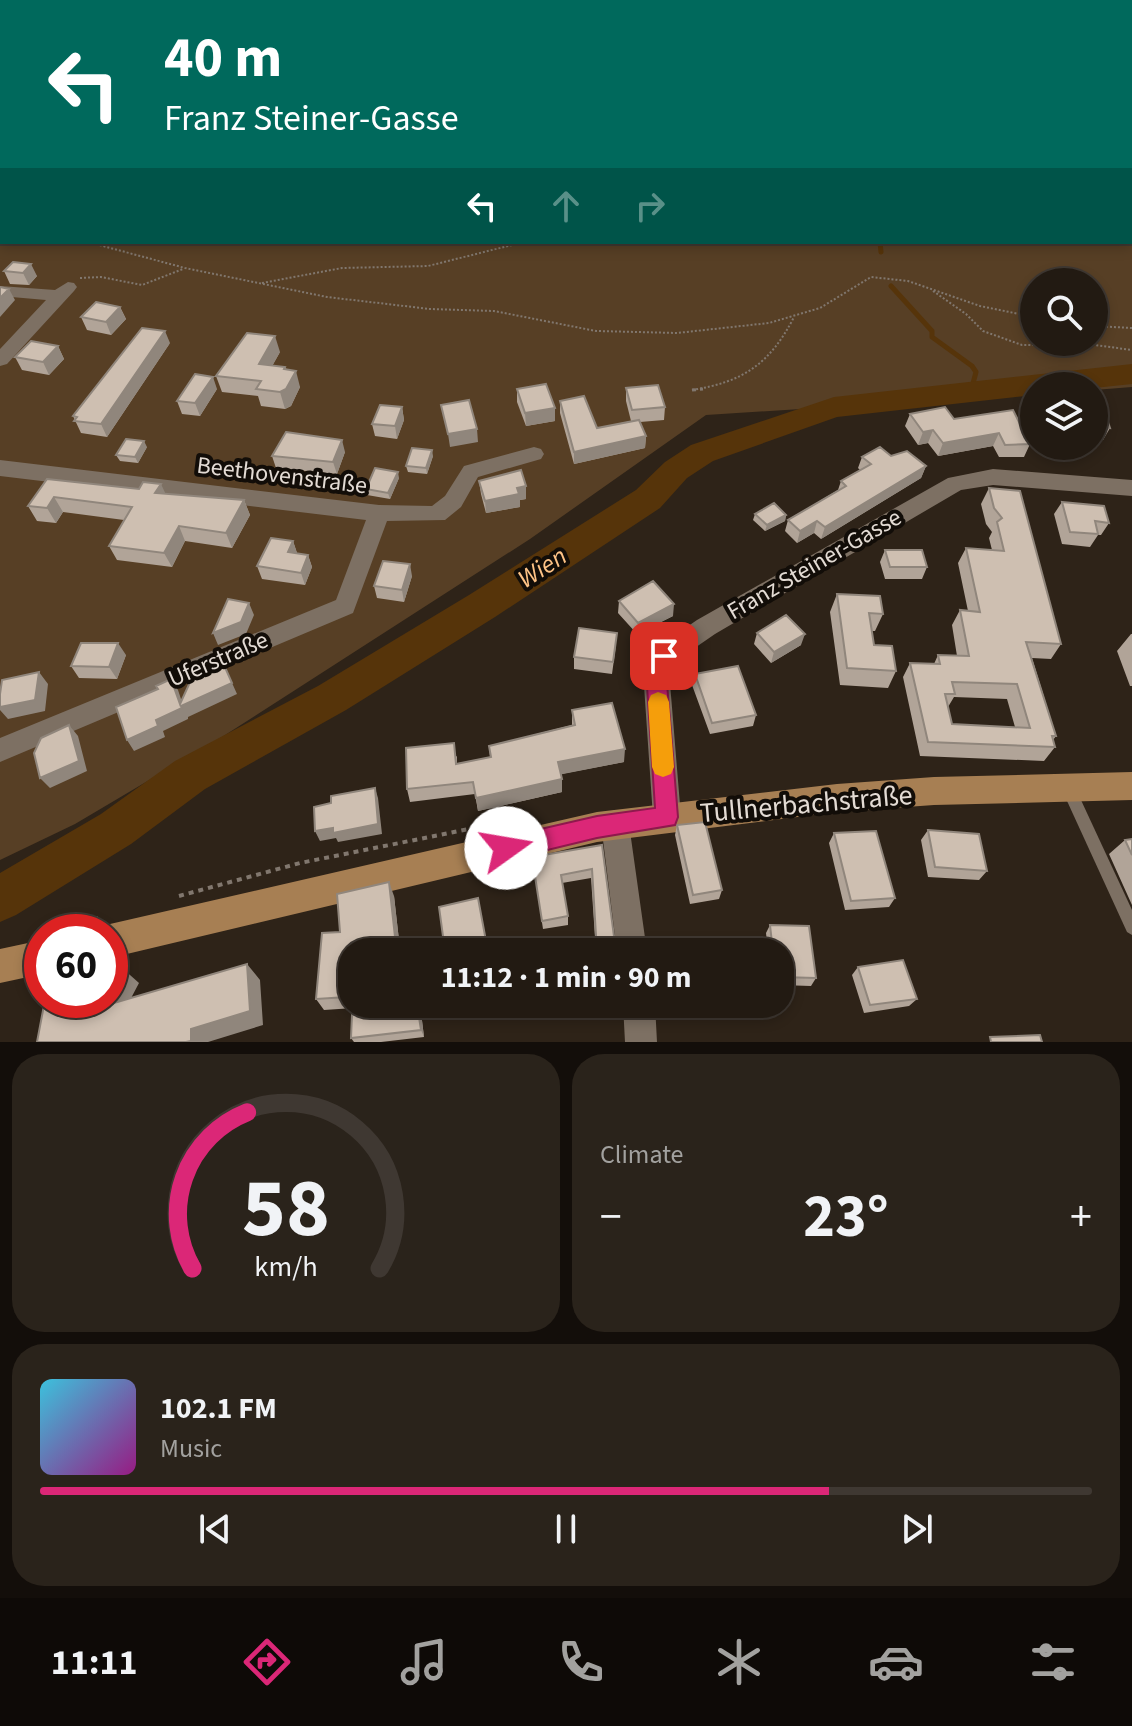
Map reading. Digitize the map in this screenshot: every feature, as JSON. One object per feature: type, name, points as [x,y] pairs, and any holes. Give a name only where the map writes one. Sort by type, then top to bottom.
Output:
[{"type":"main road","name":"Tullnerbachstraße","points":[[128,937],[615,824],[837,798],[934,791],[1132,786]]},
{"type":"main road","points":[[0,966],[24,961]]},
{"type":"street","points":[[0,291],[63,292]]},
{"type":"street","points":[[0,360],[63,292]]},
{"type":"street","name":"Beethovenstraße","points":[[0,468],[379,513],[437,514],[453,501],[471,471],[534,454]]},
{"type":"street","name":"Franz Steiner-Gasse","points":[[667,817],[656,671],[664,656],[706,627],[956,483],[993,477],[1132,488]]},
{"type":"street","name":"Uferstraße","points":[[0,750],[345,606],[379,513]]},
{"type":"street","points":[[615,824],[630,938]]},
{"type":"street","points":[[640,1018],[641,1042]]},
{"type":"lane","points":[[1068,788],[1132,927]]},
{"type":"path","points":[[95,244],[259,284],[373,303],[494,311],[596,331],[677,333],[732,328],[794,317],[820,308],[871,277],[890,277],[980,306],[1020,314]]},
{"type":"path","points":[[259,284],[342,268],[428,266],[516,244]]},
{"type":"path","points":[[63,292],[75,280],[91,274],[137,285],[158,282],[185,268]]},
{"type":"path","points":[[928,289],[966,314],[983,331],[1022,345],[1095,345],[1132,350]]},
{"type":"path","points":[[692,390],[728,384],[753,367],[787,334],[794,317]]},
{"type":"path","points":[[1108,327],[1132,328]]},
{"type":"shaded area","points":[[0,244],[1132,244],[1132,387],[1108,389],[1108,372],[1020,372],[1020,395],[706,415],[530,539],[222,737],[75,824],[0,860]]},
{"type":"building","points":[[13,262],[31,264],[23,273],[4,271]]},
{"type":"building","points":[[0,287],[9,289],[0,298]]},
{"type":"building","points":[[96,302],[120,307],[106,322],[81,317]]},
{"type":"building","points":[[142,328],[165,331],[101,424],[74,421],[77,417],[73,416]]},
{"type":"building","points":[[247,333],[275,336],[259,364],[296,371],[286,389],[280,392],[256,389],[261,381],[216,376]]},
{"type":"building","points":[[31,341],[58,346],[43,362],[15,357]]},
{"type":"building","points":[[195,374],[213,377],[195,403],[177,401]]},
{"type":"building","points":[[546,384],[555,408],[525,413],[517,389]]},
{"type":"building","points":[[658,385],[665,407],[632,410],[626,388]]},
{"type":"building","points":[[584,396],[597,428],[639,420],[646,436],[574,452],[560,401]]},
{"type":"building","points":[[469,400],[477,429],[448,434],[441,405]]},
{"type":"building","points":[[380,405],[402,407],[395,426],[372,424]]},
{"type":"building","points":[[945,407],[954,419],[1013,410],[1020,424],[1020,444],[1005,445],[999,433],[943,443],[933,430],[923,432],[910,414]]},
{"type":"building","points":[[286,432],[342,440],[333,462],[272,456]]},
{"type":"building","points":[[126,439],[144,441],[135,457],[116,455]]},
{"type":"building","points":[[880,447],[891,456],[907,451],[926,466],[825,527],[817,521],[800,531],[788,520],[846,486],[841,481],[871,464],[862,457]]},
{"type":"building","points":[[412,448],[432,450],[426,468],[406,466]]},
{"type":"building","points":[[375,468],[398,472],[388,493],[366,489]]},
{"type":"building","points":[[521,470],[526,486],[517,488],[519,494],[485,501],[479,481]]},
{"type":"building","points":[[47,479],[139,489],[143,482],[161,484],[155,493],[244,500],[226,533],[179,526],[164,553],[109,546],[132,507],[54,497],[47,508],[28,506]]},
{"type":"building","points":[[989,488],[1020,491],[1061,644],[1026,642],[1056,736],[1052,736],[1055,747],[928,742],[910,663],[940,664],[938,655],[969,656],[960,610],[980,612],[966,548],[1004,551],[997,522],[1002,518],[994,508]],"holes":[[[952,682],[1017,684],[1030,728],[952,724],[945,694],[955,694]]]},
{"type":"building","points":[[1062,502],[1104,506],[1109,523],[1095,521],[1098,534],[1070,532]]},
{"type":"building","points":[[774,503],[786,515],[767,525],[755,514]]},
{"type":"building","points":[[271,538],[293,541],[288,552],[308,555],[301,573],[257,566]]},
{"type":"building","points":[[885,550],[922,550],[927,567],[890,567]]},
{"type":"building","points":[[383,561],[410,564],[402,590],[374,586]]},
{"type":"building","points":[[653,581],[674,604],[638,623],[619,601]]},
{"type":"building","points":[[837,594],[880,596],[883,614],[869,613],[874,645],[892,646],[896,671],[847,668]]},
{"type":"building","points":[[228,599],[249,603],[241,622],[213,633]]},
{"type":"building","points":[[786,615],[805,634],[774,652],[757,633]]},
{"type":"building","points":[[579,628],[617,633],[613,662],[574,657]]},
{"type":"building","points":[[81,643],[118,643],[109,667],[71,666]]},
{"type":"building","points":[[224,665],[232,683],[181,706],[156,720],[158,726],[127,740],[116,707],[158,689],[156,686],[171,679],[180,704],[191,680]]},
{"type":"building","points":[[738,666],[756,715],[712,723],[695,674]]},
{"type":"building","points":[[39,672],[35,700],[0,707],[2,680]]},
{"type":"building","points":[[612,703],[625,749],[558,762],[562,779],[476,798],[473,782],[407,789],[406,748],[454,743],[456,764],[491,757],[489,746],[575,725],[572,710]]},
{"type":"building","points":[[69,725],[79,761],[40,778],[34,753],[41,738]]},
{"type":"building","points":[[375,788],[378,824],[333,833],[333,828],[315,831],[314,807],[331,803],[331,796]]},
{"type":"building","points":[[705,822],[722,890],[693,895],[677,825]]},
{"type":"building","points":[[928,830],[979,834],[987,871],[935,867]]},
{"type":"building","points":[[876,831],[895,898],[851,901],[834,833]]},
{"type":"building","points":[[1132,839],[1132,855],[1125,840]]},
{"type":"building","points":[[602,845],[614,938],[596,938],[592,869],[561,875],[568,916],[542,921],[532,857]]},
{"type":"building","points":[[389,882],[395,937],[338,938],[338,998],[316,999],[322,933],[340,932],[337,894]]},
{"type":"building","points":[[478,898],[485,938],[443,938],[439,907]]},
{"type":"building","points":[[770,925],[809,926],[816,978],[794,977],[794,938],[771,938]]},
{"type":"building","points":[[903,960],[917,999],[870,1005],[858,967]]},
{"type":"building","points":[[247,964],[250,1011],[191,1029],[191,1041],[37,1042],[42,1018],[128,1018],[128,999]]},
{"type":"building","points":[[352,1018],[419,1018],[421,1030],[351,1038]]},
{"type":"building","points":[[1040,1035],[1042,1042],[991,1042],[990,1037]]},
{"type":"waterway","points":[[880,244],[881,252]]},
{"type":"waterway","points":[[891,286],[932,331],[932,337],[972,366],[976,372],[971,391]]},
{"type":"waterway","name":"Wien","points":[[0,899],[116,829],[190,775],[332,698],[482,606],[648,499],[676,470],[702,453],[834,407],[1132,374]]},
{"type":"slow traffic","points":[[658,702],[663,767]]},
{"type":"route","points":[[506,848],[597,827],[667,817],[656,671],[664,656]]}]
